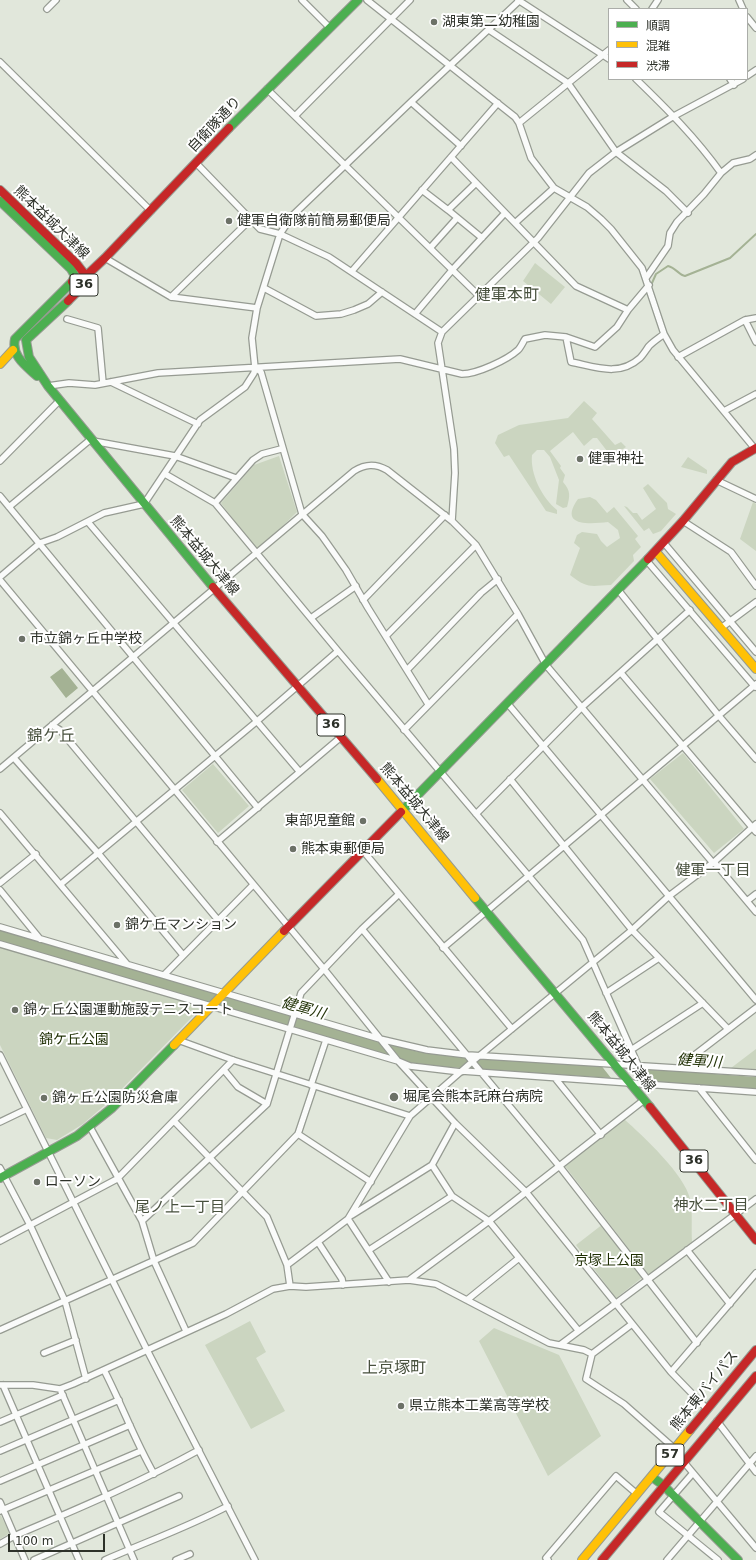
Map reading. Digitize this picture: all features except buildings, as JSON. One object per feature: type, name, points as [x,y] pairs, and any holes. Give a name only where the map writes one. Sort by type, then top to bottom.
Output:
[{"type":"main road","name":"自衛隊通り","points":[[86,276],[197,164],[267,89],[358,0]]},
{"type":"main road","name":"熊本益城大津線","points":[[0,190],[76,263],[86,276],[85,284],[80,290],[26,340],[29,357],[48,386]]},
{"type":"main road","name":"熊本益城大津線","points":[[0,201],[71,269],[75,276],[72,282]]},
{"type":"main road","points":[[72,282],[86,276]]},
{"type":"main road","name":"36","points":[[13,350],[15,339],[72,282]]},
{"type":"main road","points":[[0,364],[13,350],[26,340]]},
{"type":"main road","name":"熊本益城大津線","points":[[13,350],[60,400],[214,588],[403,809],[486,911],[614,1063],[756,1239]]},
{"type":"main road","points":[[1,1174],[48,1152],[90,1127],[112,1108],[288,927],[364,852],[440,771],[648,561],[732,462],[755,449]]},
{"type":"main road","points":[[656,552],[756,669]]},
{"type":"main road","name":"熊本東バイパス","points":[[582,1560],[756,1350]]},
{"type":"main road","name":"熊本東バイパス","points":[[602,1560],[683,1461],[756,1376]]},
{"type":"main road","points":[[652,1477],[663,1485],[738,1560]]},
{"type":"street","points":[[47,9],[56,0]]},
{"type":"street","points":[[302,0],[330,28]]},
{"type":"street","points":[[367,0],[498,103],[519,123],[531,158],[554,188],[586,207],[611,229],[642,268],[664,334],[672,350],[755,449]]},
{"type":"street","points":[[295,116],[410,0]]},
{"type":"street","points":[[608,58],[519,0],[292,216],[280,234],[257,308],[252,338],[255,368],[245,387],[200,420],[144,504],[104,513],[57,537],[40,543],[0,578],[324,969],[398,1061],[455,1123],[526,1192],[671,1372],[707,1409]]},
{"type":"street","points":[[627,0],[635,8]]},
{"type":"street","points":[[748,18],[756,28]]},
{"type":"street","points":[[488,30],[568,83],[616,152],[666,191],[688,212]]},
{"type":"street","points":[[519,123],[608,51]]},
{"type":"street","points":[[0,62],[151,211]]},
{"type":"street","points":[[637,80],[674,116],[700,145],[721,173]]},
{"type":"street","points":[[731,80],[734,85]]},
{"type":"street","points":[[452,521],[455,473],[454,450],[438,342],[442,332],[534,242],[589,173],[616,152],[674,116],[742,80]]},
{"type":"street","points":[[267,89],[431,247],[479,296]]},
{"type":"street","points":[[411,102],[461,146]]},
{"type":"street","points":[[352,271],[498,103]]},
{"type":"street","points":[[646,278],[668,246],[670,233],[677,222],[688,212],[721,173],[734,163],[750,159],[756,155]]},
{"type":"street","points":[[451,157],[576,286],[628,310]]},
{"type":"street","points":[[197,164],[260,229],[280,234],[329,257],[442,332]]},
{"type":"street","points":[[448,210],[476,182]]},
{"type":"street","points":[[515,223],[554,188]]},
{"type":"street","points":[[422,190],[482,238]]},
{"type":"street","points":[[415,314],[453,269],[505,213]]},
{"type":"street","points":[[431,247],[457,218]]},
{"type":"street","points":[[171,297],[250,220]]},
{"type":"street","points":[[105,258],[171,297],[257,308]]},
{"type":"street","points":[[48,386],[103,383],[158,373],[400,359],[442,370],[462,374],[471,374],[482,370],[518,350],[525,339],[546,335],[566,337],[595,346],[617,327],[628,310],[648,285]]},
{"type":"street","points":[[264,288],[316,316],[341,314],[354,310],[368,304],[382,292]]},
{"type":"street","points":[[678,357],[745,320],[756,318]]},
{"type":"street","points":[[67,319],[98,328],[103,383]]},
{"type":"street","points":[[745,320],[756,342]]},
{"type":"street","points":[[566,337],[571,362],[597,368],[620,370],[625,369],[640,358],[650,345],[664,334]]},
{"type":"street","points":[[255,368],[261,372],[281,448],[302,514],[334,551],[428,704]]},
{"type":"street","points":[[111,382],[198,424]]},
{"type":"street","points":[[724,411],[756,394]]},
{"type":"street","points":[[0,461],[60,400]]},
{"type":"street","points":[[9,507],[92,440],[175,456],[236,478]]},
{"type":"street","points":[[216,503],[253,460],[262,454],[281,448]]},
{"type":"street","points":[[0,769],[354,471],[366,465],[373,465],[387,470],[452,521],[476,545],[498,579],[546,665],[756,912]]},
{"type":"street","points":[[165,474],[216,503],[404,730],[582,940],[638,1065]]},
{"type":"street","points":[[716,480],[756,499]]},
{"type":"street","points":[[0,496],[258,808]]},
{"type":"street","points":[[363,600],[445,516]]},
{"type":"street","points":[[683,521],[731,552],[756,586]]},
{"type":"street","points":[[88,522],[299,771]]},
{"type":"street","points":[[664,543],[756,652]]},
{"type":"street","points":[[386,636],[476,545]]},
{"type":"street","points":[[443,948],[755,686],[648,561]]},
{"type":"street","points":[[406,670],[481,593],[498,579]]},
{"type":"street","points":[[311,618],[356,586]]},
{"type":"street","points":[[619,591],[719,716],[756,759]]},
{"type":"street","points":[[721,628],[756,602]]},
{"type":"street","points":[[476,814],[582,707],[690,610]]},
{"type":"street","points":[[404,730],[518,614]]},
{"type":"street","points":[[61,884],[136,823],[338,651]]},
{"type":"street","points":[[350,1217],[410,1116],[481,1054],[632,930],[669,896],[755,828],[621,673]]},
{"type":"street","points":[[508,704],[756,1000]]},
{"type":"street","points":[[52,726],[60,730],[218,920]]},
{"type":"street","points":[[218,842],[341,736]]},
{"type":"street","points":[[14,758],[98,853],[183,955]]},
{"type":"street","points":[[510,779],[632,930],[728,1029]]},
{"type":"street","points":[[0,813],[127,964]]},
{"type":"street","points":[[364,852],[512,1029]]},
{"type":"street","points":[[0,884],[36,854]]},
{"type":"street","points":[[164,975],[253,885]]},
{"type":"street","points":[[0,890],[41,939]]},
{"type":"street","points":[[142,1221],[267,1104],[301,993],[362,929],[399,894]]},
{"type":"street","points":[[747,901],[756,894]]},
{"type":"street","points":[[0,927],[294,1014],[427,1050],[468,1055],[481,1054],[756,1073]]},
{"type":"street","points":[[362,929],[560,1167],[698,1343]]},
{"type":"street","points":[[0,944],[398,1061],[410,1066],[462,1072],[756,1092]]},
{"type":"street","points":[[606,993],[659,958]]},
{"type":"street","points":[[632,1050],[703,1004]]},
{"type":"street","points":[[678,1067],[756,1008]]},
{"type":"street","points":[[178,1040],[233,1060],[410,1116]]},
{"type":"street","points":[[0,1330],[193,1243],[298,1134],[326,1040]]},
{"type":"street","points":[[0,1055],[113,1279],[147,1350],[255,1560]]},
{"type":"street","points":[[0,1241],[117,1178],[233,1060]]},
{"type":"street","points":[[224,1070],[238,1087],[267,1104]]},
{"type":"street","points":[[555,1078],[601,1135]]},
{"type":"street","points":[[699,1088],[756,1160]]},
{"type":"street","points":[[409,1280],[560,1167],[644,1100]]},
{"type":"street","points":[[0,1122],[27,1109]]},
{"type":"street","points":[[174,1121],[267,1217],[286,1265],[290,1286]]},
{"type":"street","points":[[286,1265],[350,1217],[432,1165],[455,1123]]},
{"type":"street","points":[[90,1127],[142,1221],[154,1261],[186,1331]]},
{"type":"street","points":[[298,1134],[371,1182]]},
{"type":"street","points":[[432,1165],[452,1196],[489,1221],[578,1330]]},
{"type":"street","points":[[1,1174],[30,1225],[65,1301],[86,1379]]},
{"type":"street","points":[[369,1250],[452,1196]]},
{"type":"street","points":[[560,1345],[578,1330],[616,1304],[756,1199]]},
{"type":"street","points":[[350,1217],[389,1282]]},
{"type":"street","points":[[318,1242],[342,1279],[343,1285]]},
{"type":"street","points":[[687,1250],[730,1304]]},
{"type":"street","points":[[467,1300],[519,1258]]},
{"type":"street","points":[[671,1372],[698,1343],[756,1273]]},
{"type":"street","points":[[79,1560],[16,1415],[2,1388],[33,1385],[60,1389],[86,1379],[186,1331],[245,1305],[273,1289],[290,1286],[306,1288],[409,1280],[436,1284],[549,1343],[584,1350],[592,1354]]},
{"type":"street","points":[[632,1324],[592,1354],[586,1379],[624,1404],[675,1449]]},
{"type":"street","points":[[44,1353],[76,1340]]},
{"type":"street","points":[[104,1370],[141,1451],[154,1474]]},
{"type":"street","points":[[60,1389],[134,1560]]},
{"type":"street","points":[[0,1422],[63,1395]]},
{"type":"street","points":[[0,1451],[119,1400]]},
{"type":"street","points":[[717,1421],[756,1472]]},
{"type":"street","points":[[0,1481],[130,1426]]},
{"type":"street","points":[[0,1544],[14,1536],[108,1497],[199,1450]]},
{"type":"street","points":[[2,1510],[141,1451]]},
{"type":"street","points":[[667,1560],[756,1456]]},
{"type":"street","points":[[683,1461],[756,1548]]},
{"type":"street","points":[[693,1473],[659,1512],[718,1560]]},
{"type":"street","points":[[545,1559],[616,1476],[638,1494]]},
{"type":"street","points":[[34,1560],[178,1496]]},
{"type":"street","points":[[0,1502],[2,1510],[25,1560]]},
{"type":"street","points":[[105,1560],[196,1522],[228,1506]]},
{"type":"street","points":[[176,1560],[190,1554]]},
{"type":"green space","points":[[535,263],[565,287],[551,304],[523,281]]},
{"type":"green space","points":[[584,401],[597,413],[592,419],[615,445],[621,442],[626,447],[623,449],[607,451],[597,438],[593,438],[584,446],[573,432],[550,451],[561,466],[560,468],[565,475],[563,482],[569,491],[567,507],[563,508],[556,504],[559,480],[550,457],[544,450],[537,450],[532,455],[535,478],[546,499],[557,510],[557,514],[546,511],[509,455],[504,457],[495,443],[498,435],[519,425],[568,418]]},
{"type":"green space","points":[[279,456],[297,512],[257,551],[221,503],[254,465]]},
{"type":"green space","points":[[688,457],[707,470],[707,474],[681,467]]},
{"type":"green space","points":[[648,484],[667,503],[668,509],[676,514],[661,531],[653,534],[649,528],[644,531],[624,506],[633,513],[637,513],[642,520],[656,509],[643,488]]},
{"type":"green space","points":[[590,497],[596,500],[607,513],[614,507],[638,536],[635,539],[641,547],[633,555],[634,561],[611,585],[589,586],[581,583],[570,575],[580,548],[574,543],[577,535],[582,532],[597,534],[607,547],[620,538],[618,530],[608,522],[585,523],[574,519],[572,515],[573,508],[578,499]]},
{"type":"green space","points":[[753,502],[756,504],[756,551],[740,539]]},
{"type":"green space","points":[[683,753],[744,829],[714,853],[650,779]]},
{"type":"green space","points":[[213,764],[249,806],[218,833],[182,790]]},
{"type":"green space","name":"錦ケ丘公園","points":[[0,947],[197,1005],[199,1010],[112,1099],[83,1124],[57,1140],[46,1138],[0,1045]]},
{"type":"green space","points":[[756,1049],[756,1069],[731,1068]]},
{"type":"green space","points":[[624,1119],[652,1145],[672,1168],[687,1189],[691,1204],[692,1242],[649,1275],[565,1166]]},
{"type":"green space","name":"京塚上公園","points":[[603,1224],[643,1277],[616,1298],[576,1245]]},
{"type":"green space","points":[[250,1321],[266,1352],[256,1358],[285,1411],[251,1429],[205,1345]]},
{"type":"green space","points":[[494,1328],[559,1355],[601,1436],[548,1476],[479,1341]]},
{"type":"green space","points":[[0,1514],[10,1533],[0,1539]]},
{"type":"shaded area","points":[[62,668],[78,688],[66,698],[50,677]]},
{"type":"shaded area","points":[[0,930],[415,1051],[459,1057],[600,1064],[611,1078],[416,1065],[0,942]]},
{"type":"shaded area","points":[[634,1068],[756,1077],[756,1089],[644,1081]]},
{"type":"waterway","points":[[652,283],[656,274],[668,266],[685,276],[730,258],[756,234]]},
{"type":"traffic: fast","points":[[229,128],[358,0]]},
{"type":"traffic: fast","points":[[0,201],[71,269],[75,276],[72,282],[15,339],[14,345],[17,356],[37,376]]},
{"type":"traffic: fast","points":[[68,301],[26,340],[29,357],[48,386],[213,587]]},
{"type":"traffic: fast","points":[[401,812],[648,559]]},
{"type":"traffic: fast","points":[[475,898],[650,1107]]},
{"type":"traffic: fast","points":[[0,1178],[77,1136],[112,1108],[174,1045]]},
{"type":"traffic: fast","points":[[652,1477],[663,1485],[738,1560]]},
{"type":"traffic: slow","points":[[0,364],[13,350]]},
{"type":"traffic: slow","points":[[656,552],[756,669]]},
{"type":"traffic: slow","points":[[377,779],[475,898]]},
{"type":"traffic: slow","points":[[174,1045],[284,931]]},
{"type":"traffic: slow","points":[[582,1560],[690,1430]]},
{"type":"traffic: jam","points":[[72,282],[86,276],[105,258],[229,128]]},
{"type":"traffic: jam","points":[[0,190],[76,263],[86,276],[85,284],[68,301]]},
{"type":"traffic: jam","points":[[648,559],[683,521],[732,462],[756,448]]},
{"type":"traffic: jam","points":[[213,587],[377,779]]},
{"type":"traffic: jam","points":[[284,931],[401,812]]},
{"type":"traffic: jam","points":[[650,1107],[756,1240]]},
{"type":"traffic: jam","points":[[690,1430],[756,1350]]},
{"type":"traffic: jam","points":[[602,1560],[756,1376]]},
{"type":"place","name":"湖東第二幼稚園","points":[[434,22]]},
{"type":"place","name":"健軍自衛隊前簡易郵便局","points":[[229,221]]},
{"type":"place","name":"健軍神社","points":[[580,459]]},
{"type":"place","name":"市立錦ヶ丘中学校","points":[[22,639]]},
{"type":"place","name":"東部児童館","points":[[363,821]]},
{"type":"place","name":"熊本東郵便局","points":[[293,849]]},
{"type":"place","name":"錦ケ丘マンション","points":[[117,925]]},
{"type":"place","name":"錦ヶ丘公園運動施設テニスコート","points":[[15,1010]]},
{"type":"place","name":"堀尾会熊本託麻台病院","points":[[394,1097]]},
{"type":"place","name":"錦ヶ丘公園防災倉庫","points":[[44,1098]]},
{"type":"place","name":"ローソン","points":[[37,1182]]},
{"type":"place","name":"県立熊本工業高等学校","points":[[401,1406]]},
{"type":"district","name":"健軍本町","points":[[507,296]]},
{"type":"district","name":"錦ケ丘","points":[[51,737]]},
{"type":"district","name":"健軍一丁目","points":[[713,871]]},
{"type":"district","name":"神水二丁目","points":[[711,1206]]},
{"type":"district","name":"尾ノ上一丁目","points":[[180,1208]]},
{"type":"district","name":"上京塚町","points":[[394,1369]]},
{"type":"water label","name":"健軍川","points":[[303,1009]]},
{"type":"water label","name":"健軍川","points":[[699,1062]]}]
